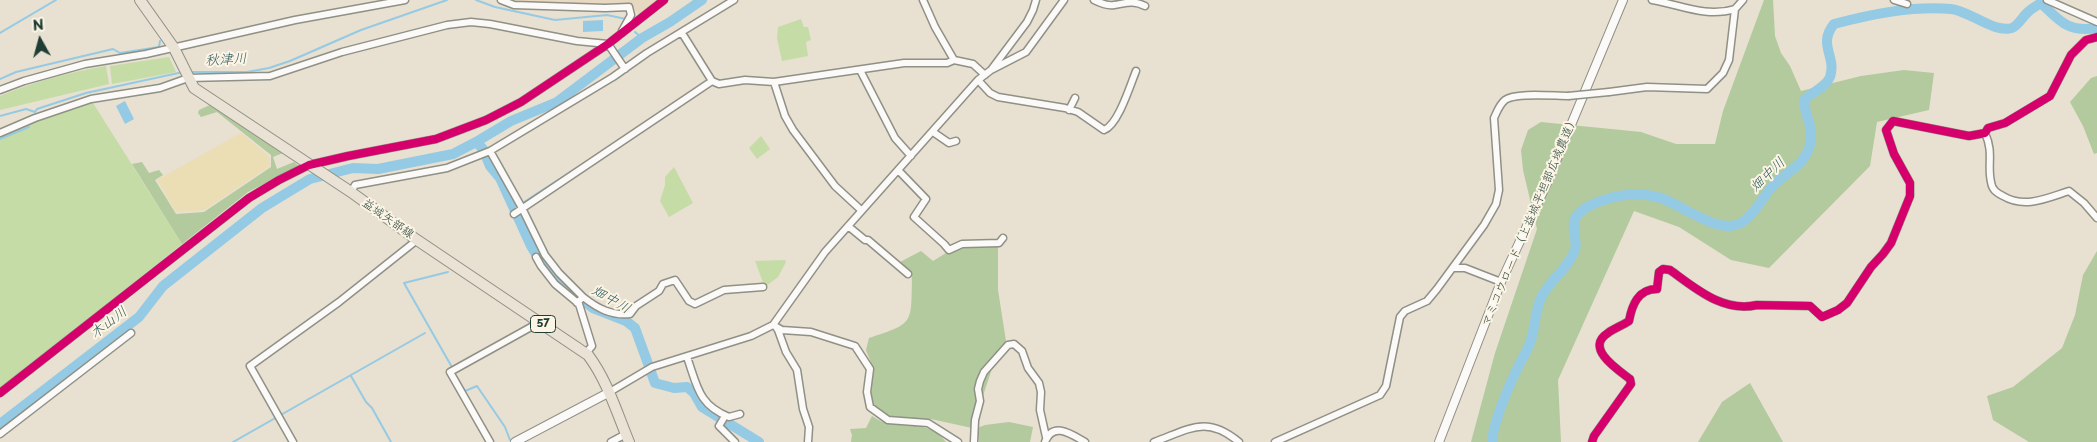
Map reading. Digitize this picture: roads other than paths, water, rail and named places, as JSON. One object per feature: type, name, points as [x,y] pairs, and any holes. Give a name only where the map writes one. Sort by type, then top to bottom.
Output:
[{"type":"main road","name":"益城矢部線","points":[[140,0],[175,51],[194,88],[309,166],[351,192],[417,240],[586,353],[595,364],[628,438]]},
{"type":"street","points":[[0,90],[24,81],[85,64],[175,51],[295,20],[405,0]]},
{"type":"street","points":[[501,0],[514,6],[629,7],[631,15],[620,34]]},
{"type":"street","points":[[0,393],[249,198],[279,180],[309,166],[348,156],[436,139],[486,120],[521,102],[609,45],[620,34],[664,0]]},
{"type":"street","points":[[351,192],[355,185],[447,168],[512,139],[734,0]]},
{"type":"street","points":[[924,0],[935,27],[954,60]]},
{"type":"street","points":[[988,72],[1027,22],[1036,0]]},
{"type":"street","points":[[515,442],[608,393],[643,371],[751,336],[773,325],[825,252],[861,210],[978,80],[988,72],[1026,52],[1064,0]]},
{"type":"street","points":[[1094,0],[1113,6],[1133,0],[1145,6]]},
{"type":"street","name":"マミコウロード（上益城平坦部広域農道）","points":[[1439,442],[1501,282],[1546,185],[1623,0]]},
{"type":"street","points":[[1652,0],[1707,13],[1722,14],[1735,9],[1743,0]]},
{"type":"street","points":[[1894,0],[1907,4]]},
{"type":"street","points":[[2047,0],[2097,22]]},
{"type":"street","points":[[1275,442],[1380,395],[1386,386],[1400,317],[1405,312],[1426,301],[1453,268],[1484,225],[1496,204],[1499,190],[1494,118],[1498,108],[1505,100],[1514,96],[1568,96],[1647,87],[1707,89],[1723,72],[1729,60],[1735,9]]},
{"type":"street","points":[[0,133],[35,118],[91,99],[160,88],[188,77],[270,76],[342,52],[414,32],[471,22],[609,45],[625,69]]},
{"type":"street","points":[[682,33],[712,81],[719,84],[745,80],[774,82],[904,63],[947,63],[954,60],[973,64],[988,72]]},
{"type":"street","points":[[1592,442],[1594,436],[1631,384],[1630,379],[1606,362],[1599,344],[1607,333],[1628,321],[1635,300],[1651,289],[1657,289],[1660,272],[1663,269],[1670,270],[1706,296],[1722,303],[1750,306],[1810,306],[1822,317],[1830,314],[1847,303],[1870,267],[1891,243],[1910,196],[1910,182],[1901,170],[1888,141],[1886,130],[1893,121],[1968,136],[1985,133],[1988,128],[2006,123],[2050,96],[2071,55],[2086,40],[2097,39]]},
{"type":"street","points":[[860,70],[895,138],[911,156]]},
{"type":"street","points":[[978,80],[990,93],[998,97],[1078,112],[1102,129],[1106,129],[1116,119],[1136,71]]},
{"type":"street","points":[[519,210],[712,81]]},
{"type":"street","points":[[774,82],[785,116],[793,130],[835,186],[861,210]]},
{"type":"street","points":[[1069,110],[1075,98]]},
{"type":"street","points":[[933,132],[948,143],[956,141]]},
{"type":"street","points":[[1985,133],[1991,146],[1991,182],[1994,191],[2012,201],[2023,203],[2043,200],[2070,191],[2097,218]]},
{"type":"street","points":[[486,152],[545,255],[580,300],[592,346],[586,353]]},
{"type":"street","points":[[898,170],[926,199],[914,217],[949,250],[962,244],[999,243],[1003,238]]},
{"type":"street","points":[[848,226],[865,240],[868,240],[908,274]]},
{"type":"street","points":[[293,442],[250,366],[339,302],[417,240]]},
{"type":"street","points":[[536,257],[555,284],[580,300],[621,315],[630,314],[636,306],[659,292],[663,284],[675,280],[689,301],[695,304],[724,290],[763,287]]},
{"type":"street","points":[[1453,268],[1465,268],[1501,282]]},
{"type":"street","points":[[490,442],[450,372],[540,322]]},
{"type":"street","points":[[773,325],[778,330],[786,352],[797,370],[803,409],[809,427],[808,442]]},
{"type":"street","points":[[773,325],[782,330],[811,332],[855,346],[870,368],[866,392],[870,407],[888,420],[928,423],[958,442]]},
{"type":"street","points":[[0,434],[131,333]]},
{"type":"street","points":[[974,442],[975,420],[980,401],[978,389],[980,381],[984,372],[1008,345],[1014,344],[1022,351],[1028,368],[1039,383],[1041,392],[1040,410],[1046,440]]},
{"type":"street","points":[[687,356],[702,400],[723,419]]},
{"type":"street","points":[[723,419],[740,414]]},
{"type":"street","points":[[723,419],[721,429],[735,442]]},
{"type":"street","points":[[1154,442],[1205,425],[1229,434],[1239,442]]},
{"type":"street","points":[[1046,440],[1050,433],[1057,430],[1066,431],[1085,442]]},
{"type":"street","points":[[611,442],[628,438]]},
{"type":"water","points":[[603,20],[603,31],[583,32],[583,21]]},
{"type":"water","points":[[125,101],[134,119],[125,124],[116,106]]},
{"type":"waterway","points":[[0,33],[56,0]]},
{"type":"waterway","name":"秋津川","points":[[190,72],[247,72],[269,68],[290,61],[361,30],[447,0]]},
{"type":"waterway","name":"秋津川","points":[[476,0],[495,7],[555,20],[607,15],[626,19]]},
{"type":"waterway","name":"木山川","points":[[0,424],[139,317],[163,286],[262,208],[295,188],[310,179],[353,168],[378,169],[453,154],[511,121],[557,102],[642,38],[702,0]]},
{"type":"waterway","name":"畑中川","points":[[1492,442],[1502,404],[1531,340],[1540,301],[1546,290],[1568,263],[1575,250],[1574,221],[1578,214],[1590,205],[1608,199],[1629,195],[1643,195],[1667,200],[1700,218],[1723,226],[1734,225],[1744,221],[1755,210],[1770,189],[1802,161],[1810,147],[1811,132],[1804,100],[1822,87],[1830,77],[1831,63],[1827,38],[1834,24],[1892,12],[1936,8],[1958,11],[1989,25],[2005,29],[2017,25],[2026,14],[2041,3],[2065,24],[2079,29],[2097,28]]},
{"type":"waterway","points":[[635,32],[642,38]]},
{"type":"waterway","points":[[0,79],[16,72],[113,49],[120,53],[159,47],[160,41]]},
{"type":"waterway","name":"秋津川","points":[[0,116],[26,109],[35,112],[37,109],[86,93],[183,72]]},
{"type":"waterway","points":[[0,139],[29,127]]},
{"type":"waterway","name":"畑中川","points":[[476,142],[483,149],[490,166],[500,178],[531,246],[545,269],[593,308],[626,321],[635,328],[655,383],[674,388],[687,387],[694,393],[702,407],[759,442]]},
{"type":"waterway","points":[[524,202],[603,151]]},
{"type":"waterway","points":[[448,272],[404,283],[453,369]]},
{"type":"waterway","points":[[233,442],[425,333]]},
{"type":"waterway","points":[[351,376],[391,442]]},
{"type":"waterway","points":[[456,376],[465,391],[477,386],[505,427],[510,440]]}]
